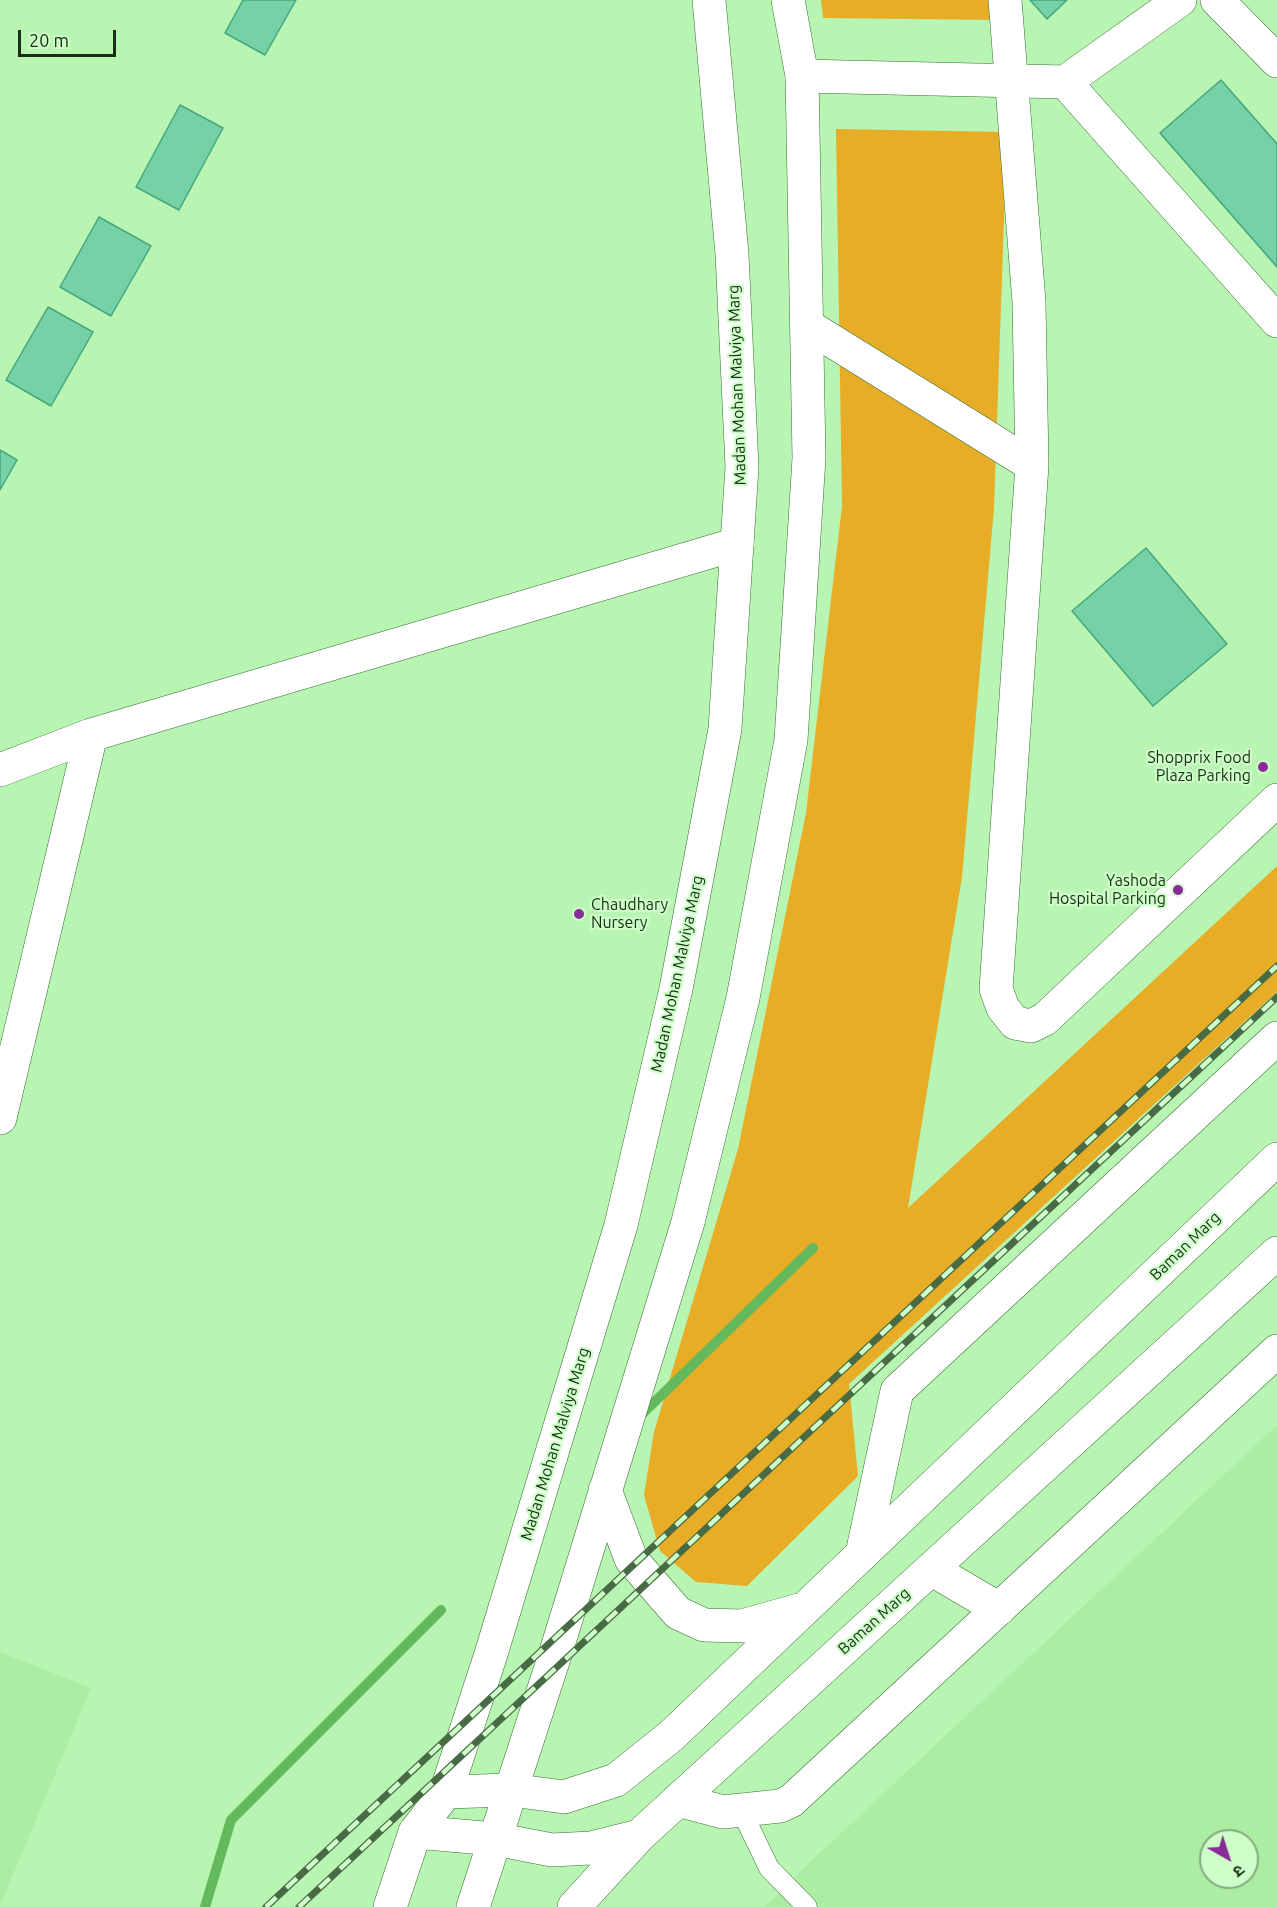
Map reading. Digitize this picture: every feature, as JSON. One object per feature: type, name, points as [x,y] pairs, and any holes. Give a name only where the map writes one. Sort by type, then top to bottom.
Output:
[{"type":"main road","name":"Madan Mohan Malviya Marg","points":[[390,1907],[414,1832],[446,1792],[621,1225],[674,1000],[725,729],[742,467],[732,254],[709,0]]},
{"type":"main road","points":[[473,1907],[688,1222],[743,998],[791,740],[809,458],[802,76],[788,0]]},
{"type":"main road","points":[[1005,0],[1029,302],[1032,465],[996,989],[1003,1008],[1015,1023],[1031,1026],[1045,1019],[1277,800]]},
{"type":"main road","points":[[802,76],[1065,82],[1180,0]]},
{"type":"main road","points":[[1217,0],[1277,61]]},
{"type":"main road","points":[[1065,82],[1277,321]]},
{"type":"main road","points":[[808,326],[1032,465]]},
{"type":"main road","points":[[0,770],[91,735],[737,544]]},
{"type":"main road","points":[[0,1119],[91,735]]},
{"type":"main road","points":[[862,1554],[897,1390],[1277,1038]]},
{"type":"main road","name":"Baman Marg","points":[[446,1792],[511,1790],[564,1797],[616,1780],[671,1736],[1277,1159]]},
{"type":"main road","name":"Baman Marg","points":[[414,1832],[495,1839],[552,1850],[591,1848],[639,1836],[1277,1252]]},
{"type":"main road","points":[[678,1800],[723,1812],[780,1806],[791,1802],[1277,1351]]},
{"type":"main road","points":[[605,1490],[631,1559],[678,1613],[704,1625],[742,1626],[804,1609]]},
{"type":"main road","points":[[931,1569],[999,1609]]},
{"type":"main road","points":[[574,1907],[639,1836]]},
{"type":"lane","points":[[741,1810],[769,1868],[807,1907]]},
{"type":"shaded area","points":[[821,0],[995,0],[998,20],[823,18]]},
{"type":"shaded area","points":[[836,129],[1007,132],[994,508],[962,877],[908,1208],[1277,866],[1277,992],[849,1384],[858,1476],[747,1586],[696,1582],[660,1551],[644,1495],[654,1432],[738,1149],[806,813],[842,506]]},
{"type":"shaded area","points":[[1277,1425],[1277,1907],[765,1907],[807,1865]]},
{"type":"shaded area","points":[[0,1652],[91,1688],[0,1906]]},
{"type":"building","points":[[243,0],[296,0],[265,55],[225,33]]},
{"type":"building","points":[[1030,0],[1067,0],[1047,19]]},
{"type":"building","points":[[1221,80],[1277,144],[1277,267],[1160,133]]},
{"type":"building","points":[[180,105],[223,128],[179,210],[136,187]]},
{"type":"building","points":[[99,217],[151,246],[111,316],[60,287]]},
{"type":"building","points":[[48,307],[93,332],[51,406],[6,380]]},
{"type":"building","points":[[0,450],[17,460],[0,490]]},
{"type":"building","points":[[1146,548],[1227,644],[1153,706],[1072,611]]},
{"type":"waterway","points":[[639,1417],[813,1248]]},
{"type":"waterway","points":[[205,1907],[231,1820],[441,1610]]},
{"type":"railway","points":[[266,1907],[1277,966]]},
{"type":"railway","points":[[299,1907],[1277,997]]},
{"type":"place","name":"Shopprix Food Plaza Parking","points":[[1263,767]]},
{"type":"place","name":"Yashoda Hospital Parking","points":[[1178,890]]},
{"type":"place","name":"Chaudhary Nursery","points":[[579,914]]}]
